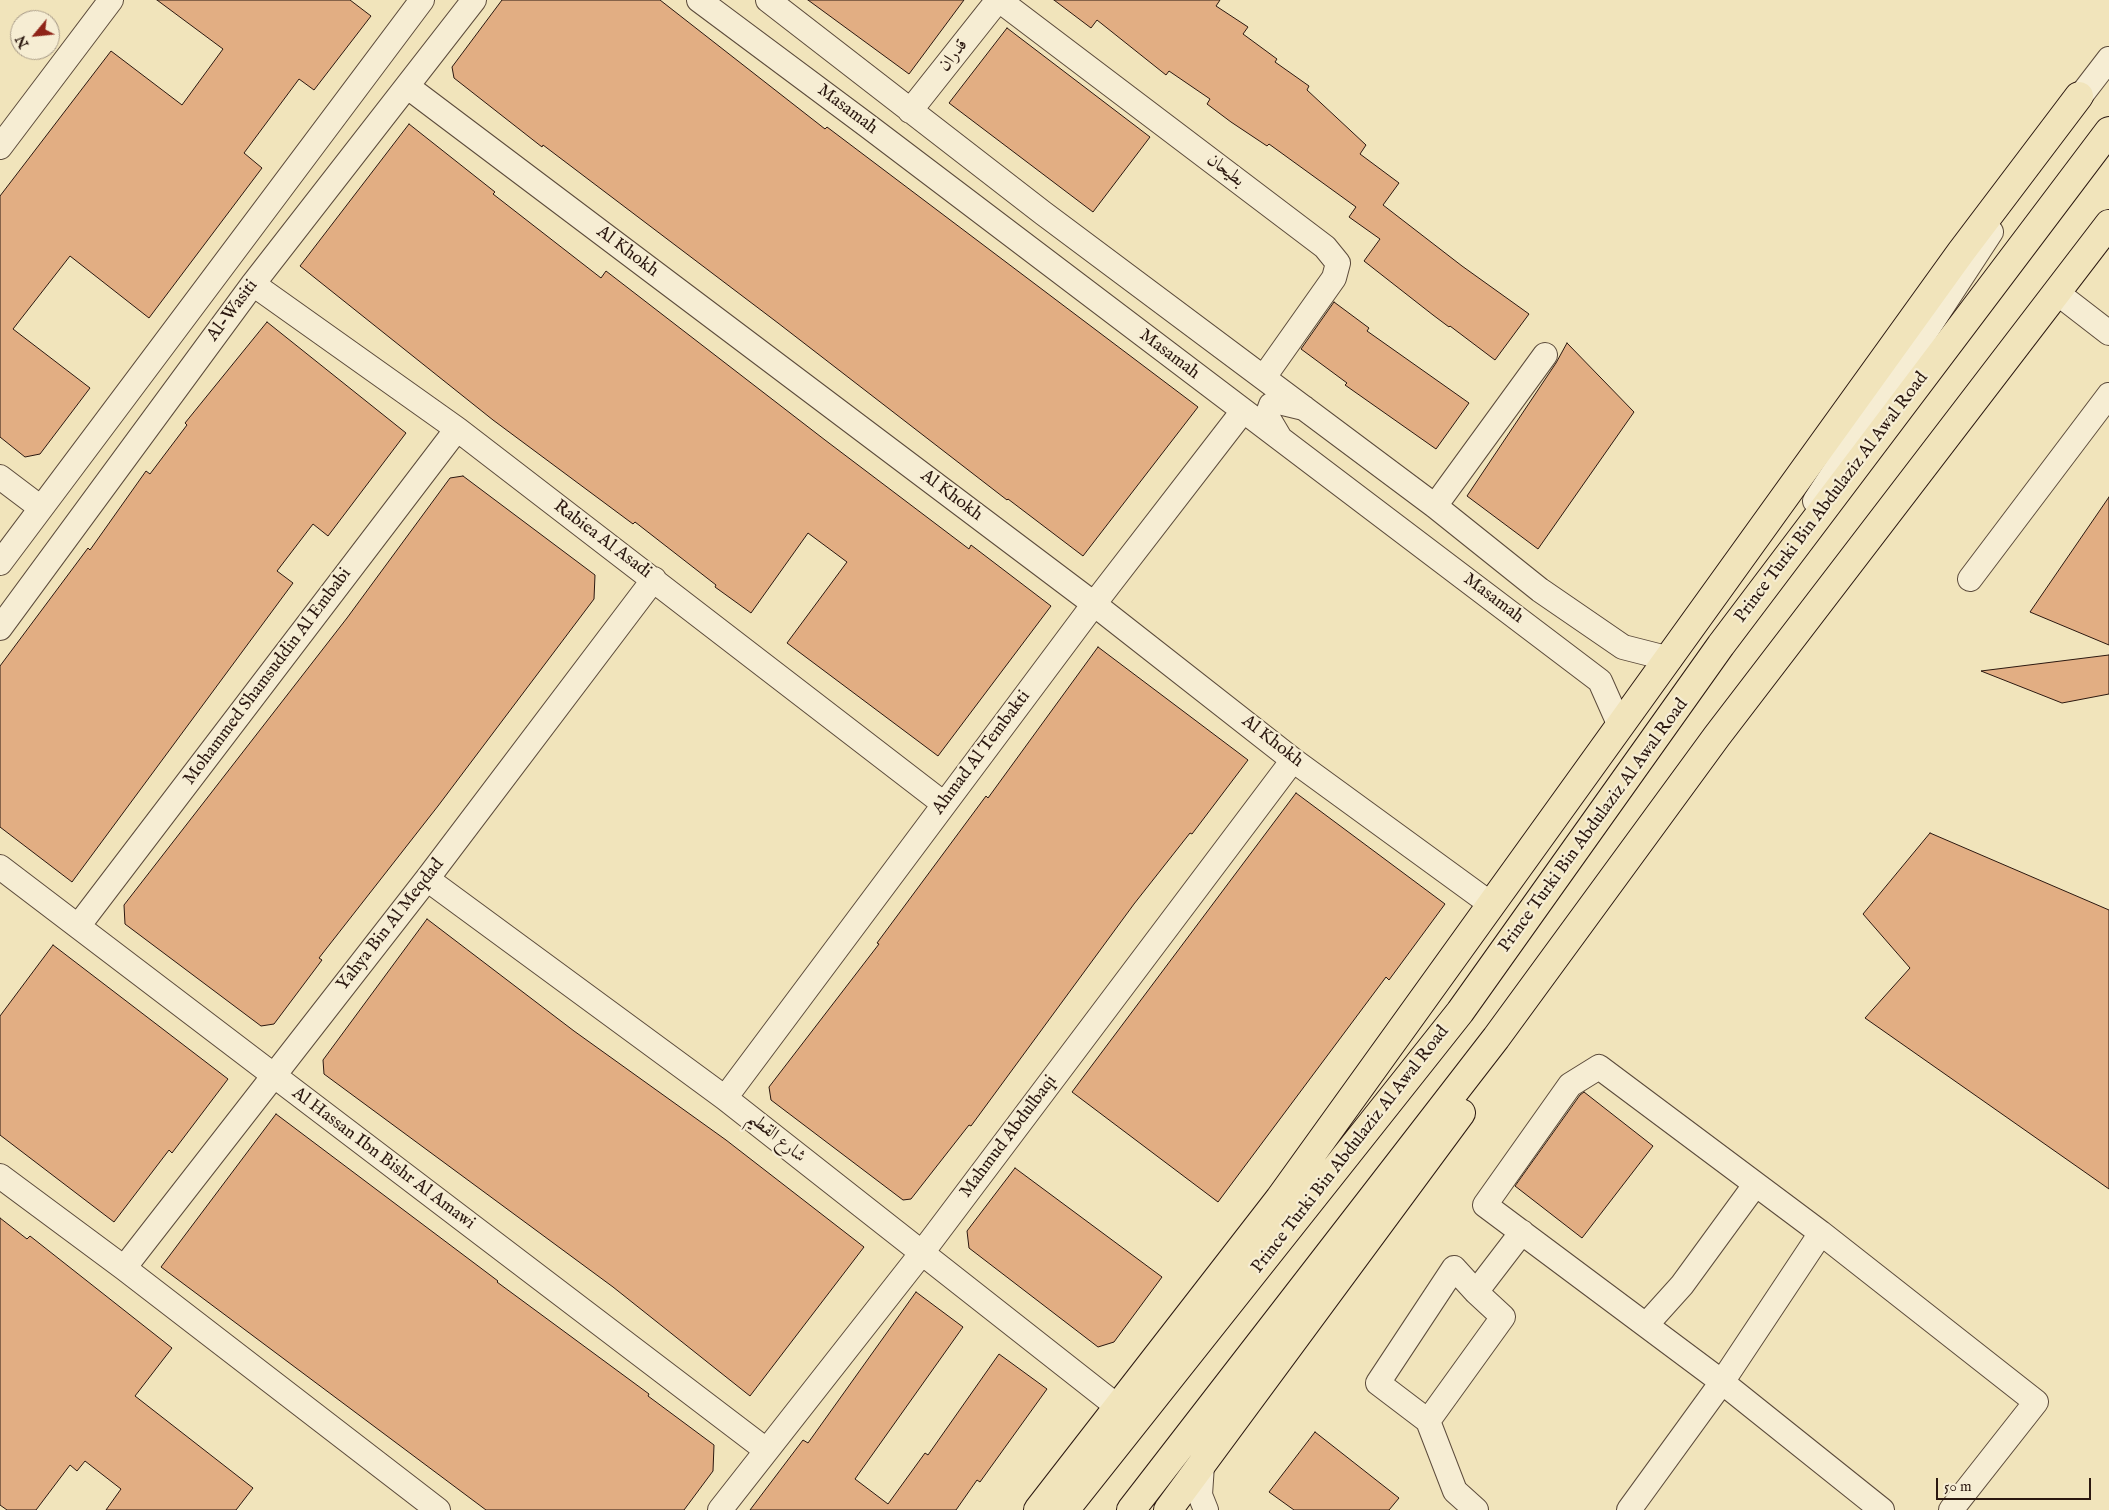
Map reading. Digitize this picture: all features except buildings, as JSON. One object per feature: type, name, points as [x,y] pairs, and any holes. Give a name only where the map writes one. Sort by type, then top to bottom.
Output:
[{"type":"main road","points":[[1038,1510],[1280,1198],[1670,659],[1961,252],[2079,96]]},
{"type":"main road","name":"Prince Turki Bin Abdulaziz Al Awal Road","points":[[1065,1510],[1460,1012],[1721,645],[2109,131]]},
{"type":"main road","points":[[1168,1510],[2060,295],[2109,224]]},
{"type":"main road","points":[[1131,1510],[1496,1038],[1717,736],[2060,295],[2109,236]]},
{"type":"main road","points":[[1280,1198],[1334,1171]]},
{"type":"street","points":[[0,147],[110,0]]},
{"type":"street","name":"Al-Wasiti","points":[[0,563],[422,0]]},
{"type":"street","name":"Al-Wasiti","points":[[0,628],[253,284],[408,88],[474,0]]},
{"type":"street","name":"Masamah","points":[[698,0],[876,132],[1600,681],[1620,726]]},
{"type":"street","name":"Masamah","points":[[768,0],[910,111],[1435,506],[1540,590],[1623,647],[1670,659]]},
{"type":"street","name":"قدران","points":[[910,111],[999,0]]},
{"type":"street","name":"بطيحان","points":[[999,0],[1325,247],[1338,263],[1334,278],[1264,377]]},
{"type":"street","points":[[1721,645],[2079,96],[2109,59]]},
{"type":"street","name":"Al Khokh","points":[[408,88],[1094,604],[1293,760],[1492,905]]},
{"type":"street","name":"Rabiea Al Asadi","points":[[253,284],[457,429],[944,804]]},
{"type":"street","points":[[2060,295],[2109,333]]},
{"type":"street","points":[[1202,380],[1218,387],[1235,388],[1241,378],[1238,368],[1228,352]]},
{"type":"street","points":[[1435,506],[1546,355]]},
{"type":"street","points":[[1970,579],[2109,395]]},
{"type":"street","points":[[1282,441],[1267,416],[1271,405],[1279,402],[1306,409]]},
{"type":"street","name":"Ahmad Al Tembakti","points":[[725,1098],[1094,604],[1243,411]]},
{"type":"street","name":"Mohammed Shamsuddin Al Embabi","points":[[79,925],[457,429]]},
{"type":"street","points":[[0,477],[41,508]]},
{"type":"street","name":"Yahya Bin Al Meqdad","points":[[124,1268],[427,879],[654,579]]},
{"type":"street","points":[[1523,622],[1538,626],[1550,624],[1554,616],[1552,603],[1540,590]]},
{"type":"street","name":"Mahmud Abdulbaqi","points":[[720,1510],[921,1254],[1293,760]]},
{"type":"street","name":"Al Hassan Ibn Bishr Al Amawi","points":[[0,867],[79,925],[766,1450]]},
{"type":"street","name":"شارع القطيم","points":[[427,879],[725,1098],[921,1254],[1118,1406]]},
{"type":"street","points":[[1882,1510],[1722,1382],[1485,1206],[1570,1085],[1599,1067],[1647,1101],[1755,1185],[1821,1233],[2036,1402],[1951,1510]]},
{"type":"street","points":[[0,1176],[124,1268],[438,1510]]},
{"type":"street","points":[[1646,1325],[1682,1285],[1755,1185]]},
{"type":"street","points":[[1476,1292],[1522,1232]]},
{"type":"street","points":[[1629,1510],[1722,1382],[1821,1233]]},
{"type":"street","points":[[1428,1421],[1503,1317],[1454,1268],[1378,1383],[1428,1421],[1455,1492],[1476,1510]]},
{"type":"street","points":[[1202,1465],[1200,1495],[1206,1510]]}]
